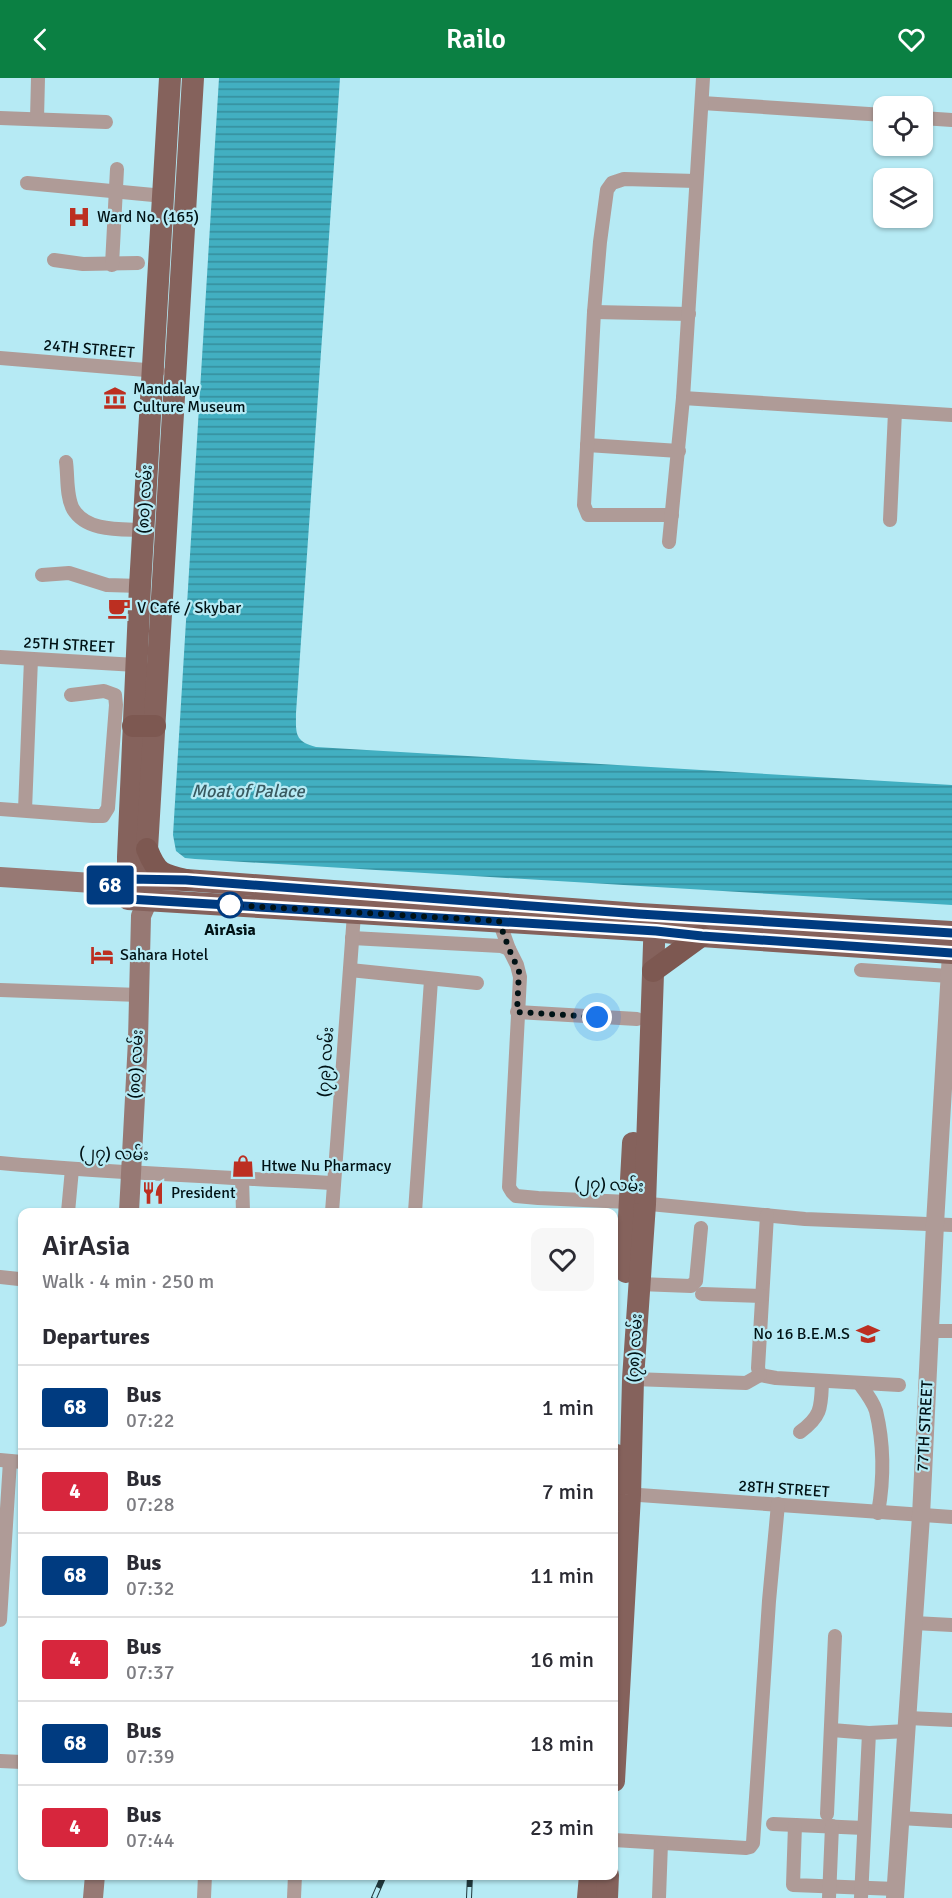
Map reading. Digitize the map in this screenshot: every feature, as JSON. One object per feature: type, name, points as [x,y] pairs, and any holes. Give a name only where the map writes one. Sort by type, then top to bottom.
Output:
[{"type":"highway","points":[[147,849],[153,864],[162,874],[186,880]]},
{"type":"highway","points":[[653,971],[702,936]]},
{"type":"main road","name":"(၈၀) လမ်း","points":[[134,893],[147,849],[144,726],[136,665],[170,78]]},
{"type":"main road","name":"(၈၀) လမ်း","points":[[129,1208],[140,995],[134,893],[144,726],[175,372],[193,78]]},
{"type":"main road","points":[[0,877],[134,893],[354,914],[499,921],[648,922],[702,936],[952,946]]},
{"type":"main road","points":[[134,893],[186,880],[648,922],[952,946]]},
{"type":"main road","name":"(၇၈) လမ်း","points":[[618,1416],[637,1203],[653,971],[648,922]]},
{"type":"main road","name":"(၇၈) လမ်း","points":[[618,1553],[619,1496],[633,1379],[639,1284],[637,1019],[648,922]]},
{"type":"main road","points":[[93,1898],[95,1880]]},
{"type":"main road","points":[[588,1898],[590,1880]]},
{"type":"main road","points":[[608,1880],[608,1898]]},
{"type":"street","points":[[37,120],[38,78]]},
{"type":"street","points":[[669,542],[683,398],[703,78]]},
{"type":"street","points":[[702,103],[873,114]]},
{"type":"street","points":[[0,118],[106,122]]},
{"type":"street","points":[[933,119],[952,120]]},
{"type":"street","points":[[112,265],[117,169]]},
{"type":"street","points":[[672,515],[588,515],[584,505],[594,312],[607,190],[612,183],[624,179],[696,181]]},
{"type":"street","points":[[27,183],[164,196]]},
{"type":"street","points":[[54,260],[83,264],[138,263]]},
{"type":"street","points":[[594,312],[688,314]]},
{"type":"street","name":"24TH STREET","points":[[0,358],[175,372]]},
{"type":"street","points":[[683,398],[952,415]]},
{"type":"street","points":[[890,520],[895,412]]},
{"type":"street","points":[[587,445],[679,451]]},
{"type":"street","points":[[66,462],[69,497],[74,510],[86,521],[92,525],[104,527],[143,530]]},
{"type":"street","points":[[42,574],[69,573],[107,585],[140,586]]},
{"type":"street","name":"25TH STREET","points":[[0,657],[136,665]]},
{"type":"street","points":[[25,810],[31,659]]},
{"type":"street","points":[[0,809],[103,816],[108,808],[115,695],[104,691],[71,695]]},
{"type":"street","name":"(၇၉) လမ်း","points":[[332,1208],[354,914]]},
{"type":"street","name":"(၂၇) လမ်း","points":[[499,921],[519,971],[509,1187],[516,1196],[539,1205],[637,1203],[805,1219],[943,1224]]},
{"type":"street","points":[[352,938],[501,946],[509,949]]},
{"type":"street","name":"77TH STREET","points":[[896,1893],[921,1516],[930,1330],[943,1224],[949,976],[952,946]]},
{"type":"street","points":[[350,970],[477,983]]},
{"type":"street","points":[[861,970],[949,976]]},
{"type":"street","points":[[415,1208],[431,980]]},
{"type":"street","points":[[0,990],[140,995]]},
{"type":"street","points":[[517,1012],[637,1019]]},
{"type":"street","name":"(၂၇) လမ်း","points":[[0,1163],[334,1183]]},
{"type":"street","points":[[68,1208],[72,1169]]},
{"type":"street","points":[[242,1178],[243,1208]]},
{"type":"street","points":[[760,1375],[758,1368],[767,1215]]},
{"type":"street","points":[[639,1284],[691,1286],[696,1281],[701,1228]]},
{"type":"street","points":[[0,1277],[18,1279]]},
{"type":"street","points":[[702,1294],[762,1296]]},
{"type":"street","points":[[930,1330],[952,1331]]},
{"type":"street","points":[[633,1379],[746,1383],[760,1375],[822,1382],[899,1385]]},
{"type":"street","points":[[800,1432],[814,1422],[821,1407],[822,1382]]},
{"type":"street","points":[[859,1383],[876,1409],[882,1454],[882,1492],[878,1512]]},
{"type":"street","points":[[0,1620],[3,1522],[11,1461]]},
{"type":"street","name":"28TH STREET","points":[[619,1496],[778,1504],[952,1517]]},
{"type":"street","points":[[618,1840],[746,1848],[753,1843],[768,1613],[778,1504]]},
{"type":"street","points":[[914,1623],[952,1625]]},
{"type":"street","points":[[829,1892],[835,1636]]},
{"type":"street","points":[[832,1730],[869,1733],[907,1724],[952,1720]]},
{"type":"street","points":[[861,1893],[869,1733]]},
{"type":"street","points":[[0,1761],[18,1762]]},
{"type":"street","points":[[900,1818],[952,1821]]},
{"type":"street","points":[[772,1824],[795,1825],[829,1820],[864,1828]]},
{"type":"street","points":[[795,1825],[793,1891],[896,1893]]},
{"type":"street","points":[[659,1898],[661,1843]]},
{"type":"street","points":[[204,1898],[205,1880]]},
{"type":"street","points":[[294,1898],[295,1880]]},
{"type":"street","points":[[296,1880],[303,1898]]},
{"type":"water","name":"Moat of Palace","points":[[219,78],[340,78],[296,713],[300,739],[316,747],[952,785],[952,905],[195,859],[185,858],[176,851],[173,835]]},
{"type":"railway","points":[[374,1898],[382,1880]]},
{"type":"railway","points":[[469,1898],[470,1880]]},
{"type":"bus line","name":"68","points":[[952,933],[639,914],[186,880],[129,879],[108,884],[128,899],[656,931],[952,953]]},
{"type":"place","name":"Ward No. (165)","points":[[79,217]]},
{"type":"place","name":"Mandalay Culture Museum","points":[[115,398]]},
{"type":"place","name":"V Café / Skybar","points":[[119,608]]},
{"type":"place","name":"AirAsia","points":[[230,905]]},
{"type":"place","name":"Sahara Hotel","points":[[102,955]]},
{"type":"place","name":"Htwe Nu Pharmacy","points":[[243,1166]]},
{"type":"place","name":"President","points":[[153,1193]]},
{"type":"place","name":"No 16 B.E.M.S","points":[[868,1334]]},
{"type":"route","points":[[230,905],[499,921],[519,971],[517,1012],[597,1017]]}]
